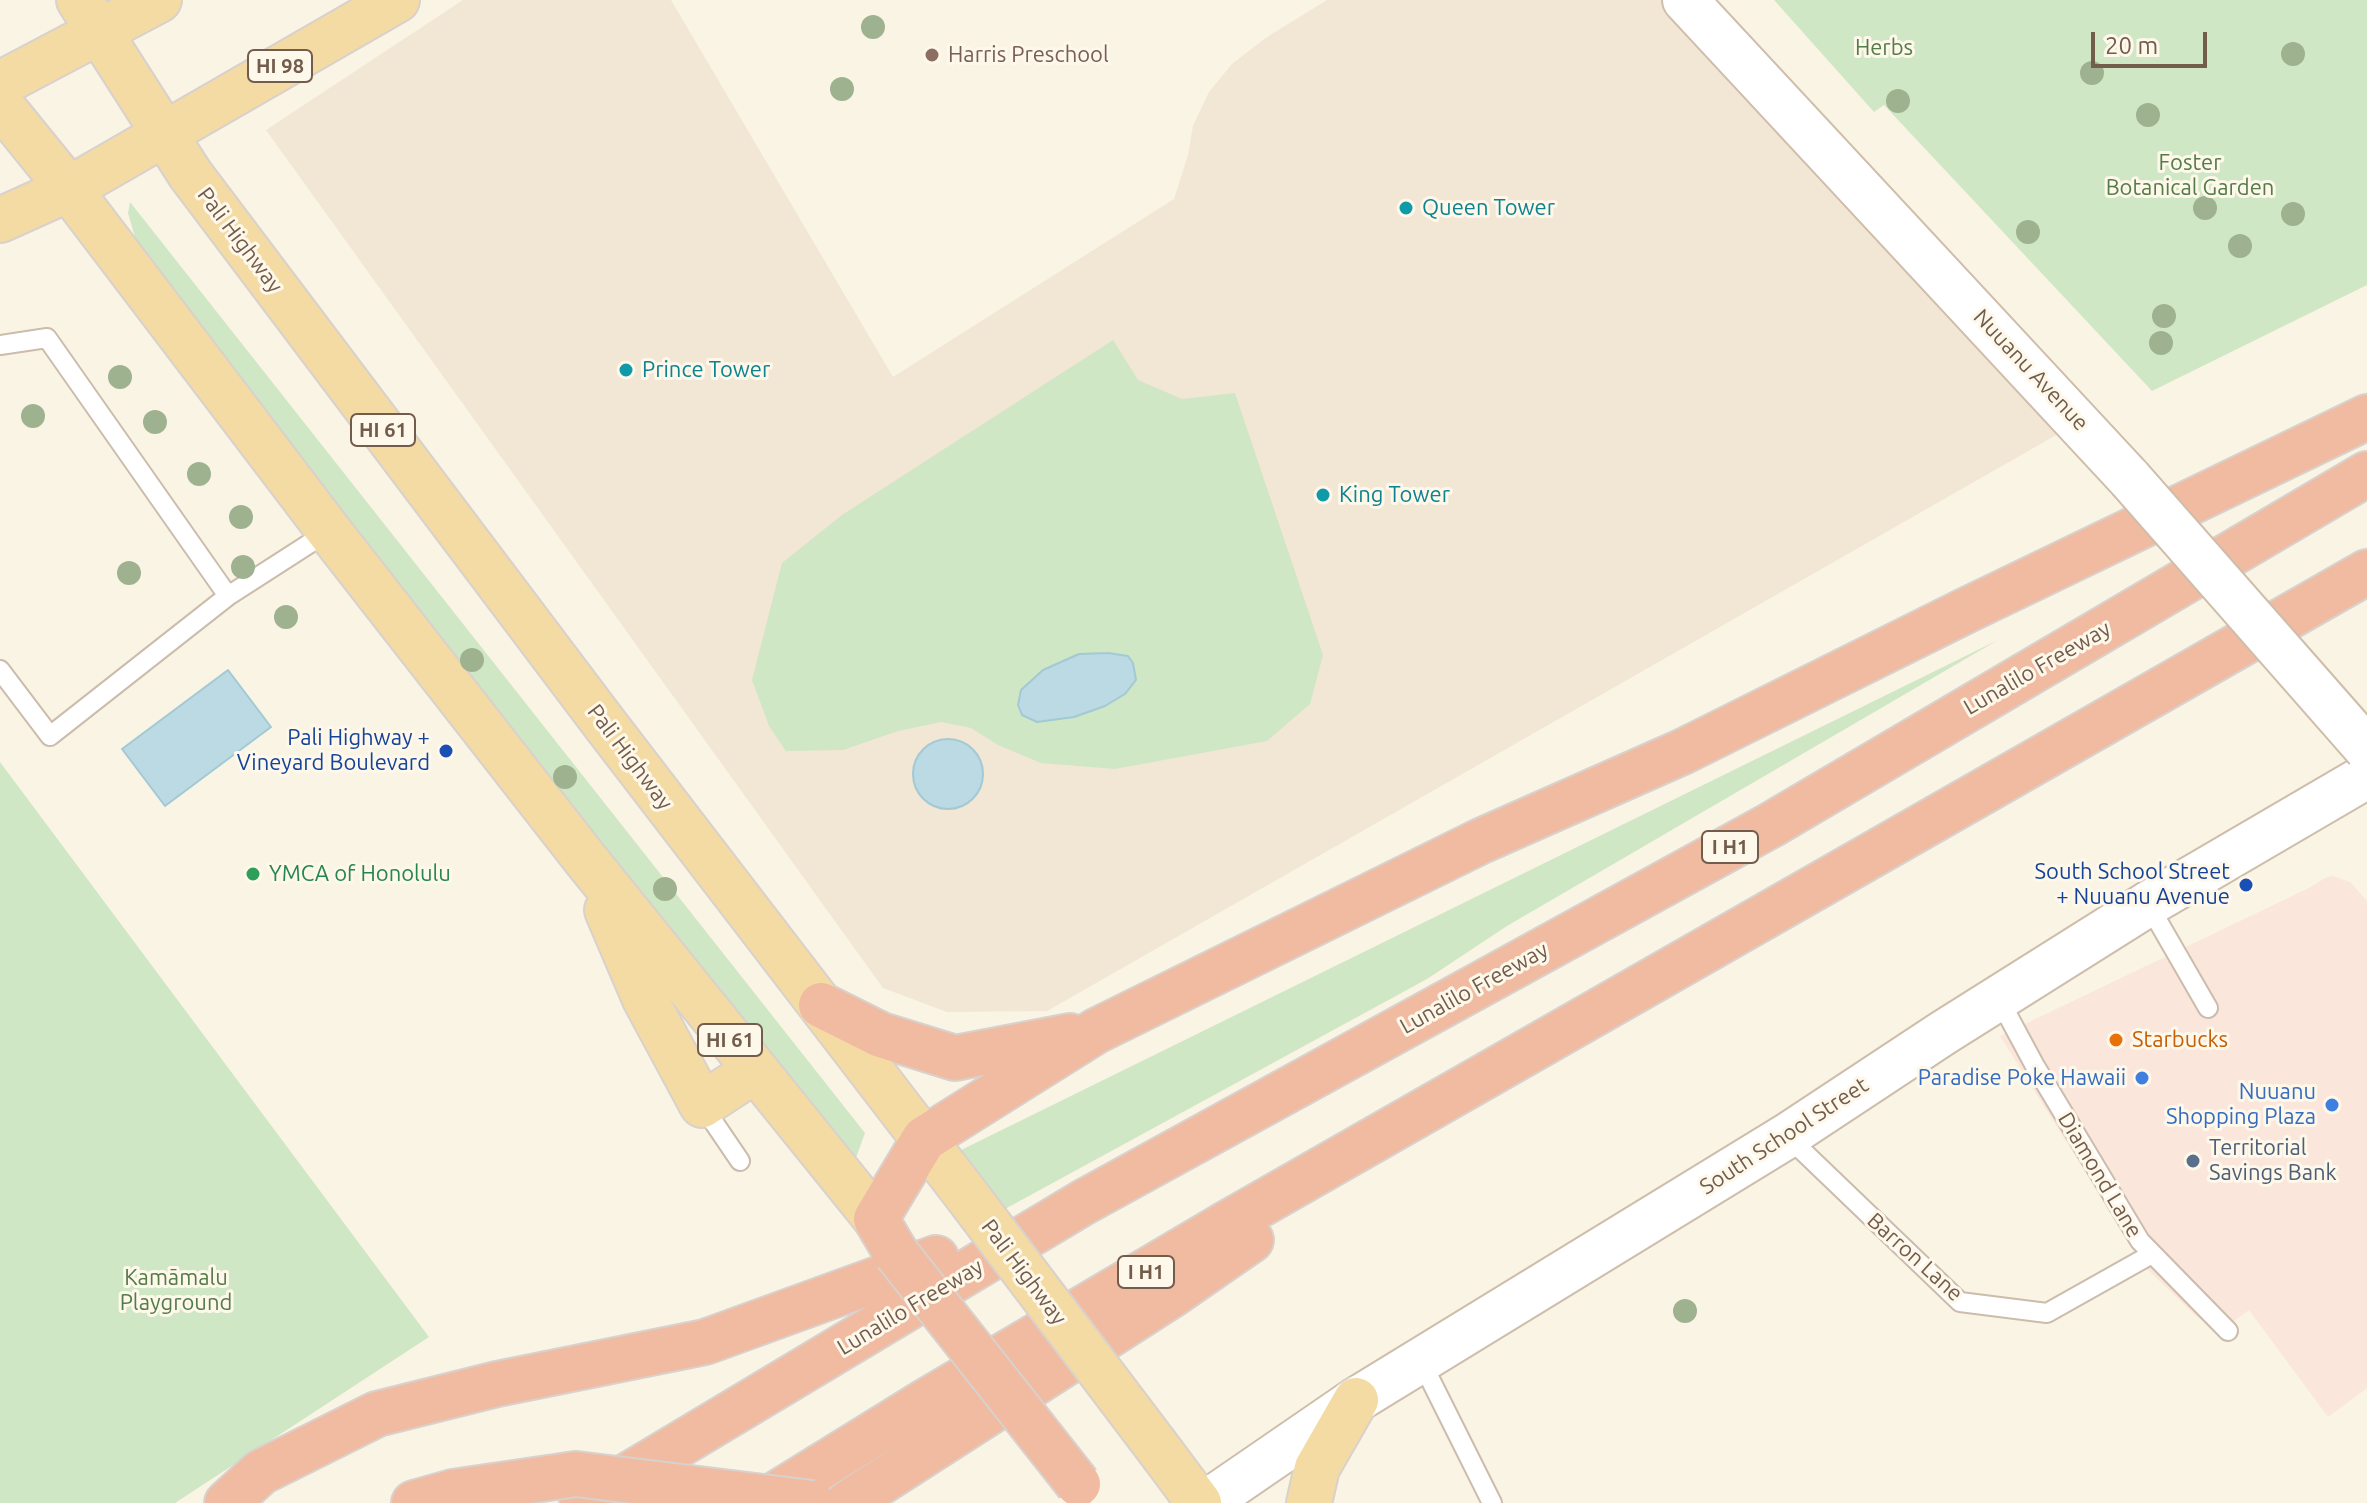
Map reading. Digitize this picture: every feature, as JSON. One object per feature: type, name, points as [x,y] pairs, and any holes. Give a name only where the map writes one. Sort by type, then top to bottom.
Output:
[{"type":"highway","points":[[886,1236],[924,1139],[1096,1031],[1481,841],[1682,752],[2367,417]]},
{"type":"highway","name":"Lunalilo Freeway","points":[[582,1503],[1084,1202],[1771,825],[2367,474]]},
{"type":"highway","name":"I H1","points":[[762,1503],[939,1394],[1533,1047],[2359,579]]},
{"type":"highway","points":[[821,1005],[881,1035],[955,1058],[1096,1031]]},
{"type":"highway","points":[[848,1503],[1173,1294],[1533,1047]]},
{"type":"highway","points":[[227,1503],[261,1472],[377,1414],[497,1384],[705,1342],[1084,1202]]},
{"type":"highway","name":"HI 61","points":[[886,1236],[1086,1494]]},
{"type":"highway","points":[[433,1498],[576,1474],[812,1503]]},
{"type":"main road","points":[[0,84],[90,16],[159,0]]},
{"type":"main road","name":"HI 98","points":[[0,220],[69,189],[165,136],[397,0]]},
{"type":"main road","name":"Nuuanu Avenue","points":[[1685,0],[2079,422],[2367,749]]},
{"type":"main road","name":"Pali Highway","points":[[90,16],[190,174],[1199,1503]]},
{"type":"main road","name":"HI 61","points":[[0,104],[69,189],[329,531],[586,860],[886,1236]]},
{"type":"main road","name":"South School Street","points":[[1206,1503],[1356,1400],[1787,1136],[2148,904],[2367,776]]},
{"type":"main road","points":[[586,860],[645,999],[702,1105],[754,1071]]},
{"type":"main road","points":[[1309,1503],[1317,1468],[1356,1400]]},
{"type":"lane","points":[[0,345],[47,338],[228,596]]},
{"type":"lane","points":[[0,670],[50,736],[228,596],[329,531]]},
{"type":"lane","points":[[2148,904],[2208,1008]]},
{"type":"lane","name":"Diamond Lane","points":[[1999,999],[2035,1066],[2140,1241],[2228,1331]]},
{"type":"lane","points":[[702,1105],[740,1161]]},
{"type":"lane","name":"Barron Lane","points":[[1787,1136],[1960,1302],[2047,1313],[2152,1254]]},
{"type":"lane","points":[[1421,1361],[1492,1503]]},
{"type":"shaded area","points":[[463,0],[671,0],[893,377],[1174,199],[1188,155],[1193,126],[1209,92],[1232,64],[1267,37],[1327,0],[1685,0],[2079,422],[1047,1011],[947,1012],[883,988],[266,130]]},
{"type":"shaded area","points":[[2333,876],[2350,882],[2367,901],[2367,1388],[2328,1417],[2249,1310],[2219,1332],[2196,1316],[2145,1267],[2000,1036]]},
{"type":"green space","name":"Foster Botanical Garden","points":[[1774,0],[2367,0],[2367,285],[2152,391],[1884,105],[1874,112]]},
{"type":"green space","points":[[130,202],[865,1133],[849,1177],[145,252],[135,237],[128,213]]},
{"type":"green space","points":[[1113,340],[1138,380],[1182,399],[1235,393],[1323,655],[1310,704],[1267,741],[1115,769],[1041,763],[998,745],[971,728],[941,722],[898,731],[843,750],[786,751],[769,726],[752,680],[782,563],[842,515]]},
{"type":"green space","points":[[1998,640],[1507,926],[1427,979],[994,1215],[957,1152]]},
{"type":"green space","name":"Kamāmalu Playground","points":[[0,762],[429,1337],[175,1503],[0,1503]]},
{"type":"water","points":[[1079,654],[1128,656],[1133,663],[1136,680],[1125,694],[1105,706],[1074,717],[1037,722],[1022,715],[1018,705],[1021,690],[1043,670]]},
{"type":"water","points":[[228,670],[271,727],[165,806],[122,749]]},
{"type":"water","points":[[955,739],[977,754],[983,774],[981,788],[973,799],[962,807],[941,809],[923,799],[915,788],[913,767],[923,749],[934,741]]},
{"type":"place","name":"Harris Preschool","points":[[932,55]]},
{"type":"place","name":"Queen Tower","points":[[1406,208]]},
{"type":"place","name":"Prince Tower","points":[[626,370]]},
{"type":"place","name":"King Tower","points":[[1323,495]]},
{"type":"place","name":"Pali Highway + Vineyard Boulevard","points":[[446,751]]},
{"type":"place","name":"YMCA of Honolulu","points":[[253,874]]},
{"type":"place","name":"South School Street + Nuuanu Avenue","points":[[2246,885]]},
{"type":"place","name":"Starbucks","points":[[2116,1040]]},
{"type":"place","name":"Paradise Poke Hawaii","points":[[2142,1078]]},
{"type":"place","name":"Nuuanu Shopping Plaza","points":[[2332,1105]]},
{"type":"place","name":"Territorial Savings Bank","points":[[2193,1161]]},
{"type":"park label","name":"Herbs","points":[[1884,48]]}]
